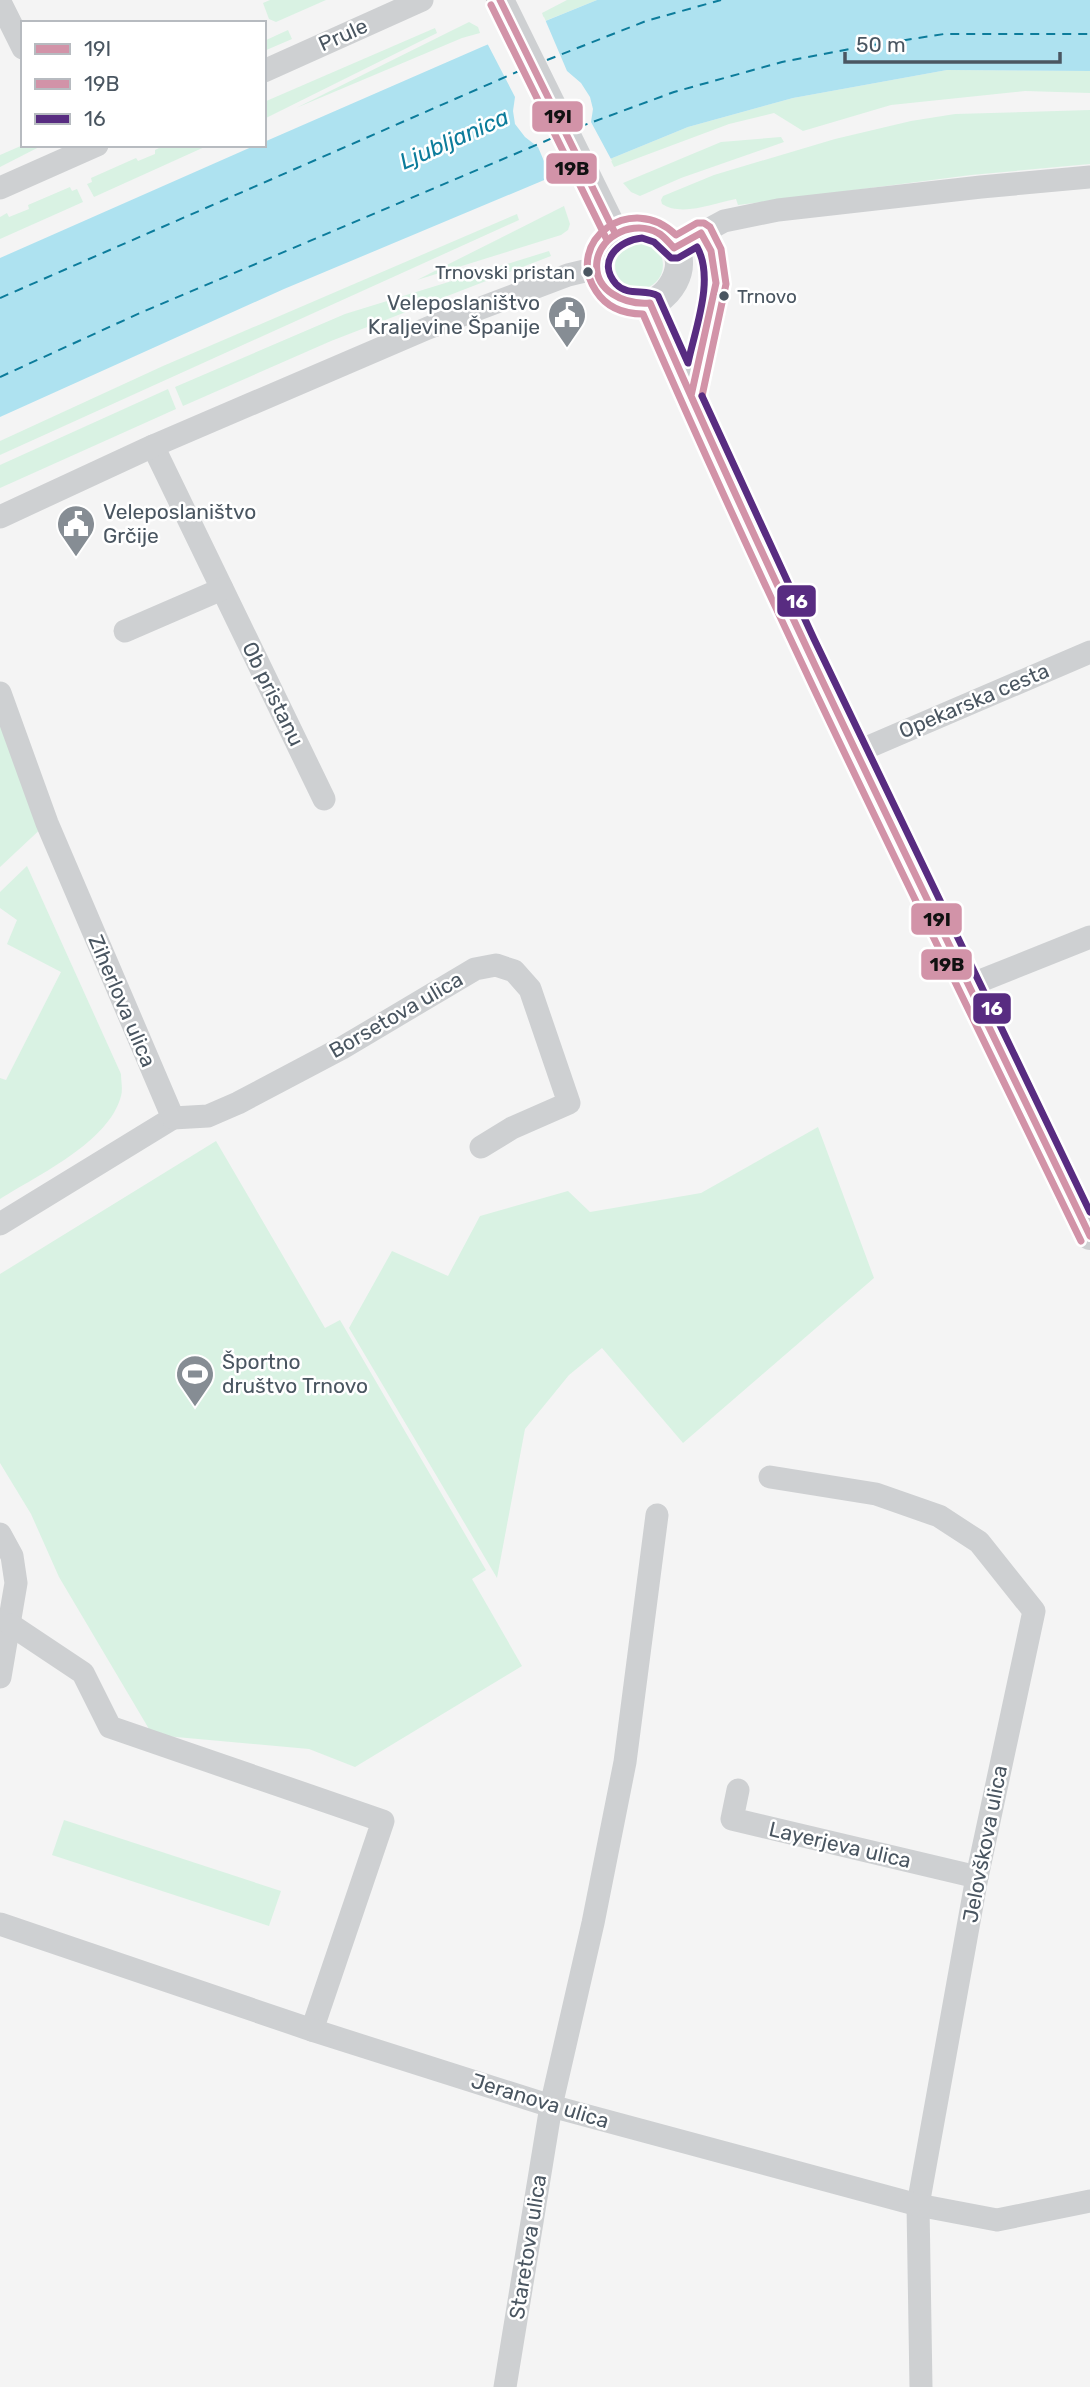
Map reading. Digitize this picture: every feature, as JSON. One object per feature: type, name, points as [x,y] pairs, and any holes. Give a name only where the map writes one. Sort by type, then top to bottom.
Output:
[{"type":"street","name":"Prule","points":[[266,70],[422,0]]},
{"type":"street","points":[[0,2],[21,44]]},
{"type":"street","points":[[504,8],[615,233]]},
{"type":"street","points":[[0,188],[73,150]]},
{"type":"street","points":[[674,248],[723,221],[778,210],[1090,177]]},
{"type":"street","points":[[632,227],[645,227],[666,236],[674,248],[678,261],[676,278],[669,290],[650,303],[629,303],[616,297],[600,279],[597,268],[604,243],[615,233],[632,227]]},
{"type":"street","points":[[0,517],[153,446],[428,328],[568,275],[597,268]]},
{"type":"street","points":[[650,303],[712,446],[1090,1236]]},
{"type":"street","name":"Ob pristanu","points":[[153,446],[324,799]]},
{"type":"street","points":[[125,631],[222,589]]},
{"type":"street","name":"Opekarska cesta","points":[[859,751],[1090,652]]},
{"type":"street","name":"Ziherlova ulica","points":[[0,693],[47,823],[173,1118]]},
{"type":"street","points":[[970,985],[1090,937]]},
{"type":"street","name":"Borsetova ulica","points":[[173,1118],[208,1116],[238,1103],[342,1048],[475,969],[496,965],[514,971],[530,989],[569,1103],[512,1128],[481,1147]]},
{"type":"street","points":[[0,1224],[173,1118]]},
{"type":"street","name":"Jelovškova ulica","points":[[770,1477],[876,1494],[939,1516],[979,1542],[1034,1611],[977,1877],[918,2205],[921,2387]]},
{"type":"street","name":"Staretova ulica","points":[[505,2387],[551,2106],[593,1923],[625,1762],[657,1515]]},
{"type":"street","points":[[0,1534],[12,1556],[16,1583],[11,1625],[0,1677]]},
{"type":"street","points":[[11,1625],[83,1673],[110,1727],[383,1821],[312,2030]]},
{"type":"street","name":"Layerjeva ulica","points":[[738,1790],[732,1819],[977,1877]]},
{"type":"street","name":"Jeranova ulica","points":[[0,1924],[312,2030],[551,2106],[918,2205],[997,2220],[1090,2201]]},
{"type":"green space","points":[[270,0],[326,0],[276,22],[269,19],[263,3]]},
{"type":"green space","points":[[567,0],[597,0],[545,21],[542,13]]},
{"type":"green space","points":[[469,22],[478,27],[480,33],[462,38],[296,108]]},
{"type":"green space","points":[[435,28],[437,33],[266,118],[266,101]]},
{"type":"green space","points":[[288,30],[292,39],[266,50],[266,40]]},
{"type":"green space","points":[[947,70],[1090,71],[1090,93],[1025,91],[891,105],[803,131],[774,113],[729,124],[614,167],[610,159],[688,127],[793,98]]},
{"type":"green space","points":[[1090,110],[1090,164],[971,175],[738,205],[736,199],[679,209],[662,204],[661,200],[663,196],[714,175],[835,139],[911,121],[955,114]]},
{"type":"green space","points":[[781,137],[784,142],[681,178],[640,196],[631,192],[623,183],[721,142]]},
{"type":"green space","points":[[21,146],[39,147],[0,167],[0,155]]},
{"type":"green space","points":[[161,147],[205,147],[94,197],[87,184],[92,182],[91,178],[136,158],[138,161],[155,154],[155,150]]},
{"type":"green space","points":[[70,187],[72,191],[77,189],[83,202],[0,239],[0,217],[7,213],[9,217],[29,209],[28,205]]},
{"type":"green space","points":[[564,206],[570,224],[568,230],[561,235],[417,280]]},
{"type":"green space","points":[[517,214],[519,220],[0,455],[0,441],[163,366]]},
{"type":"green space","points":[[639,241],[656,248],[663,265],[656,282],[639,289],[622,282],[615,265],[622,248]]},
{"type":"green space","points":[[549,251],[551,256],[331,341],[183,406],[175,387],[345,314]]},
{"type":"green space","points":[[168,389],[176,409],[0,488],[0,465]]},
{"type":"green space","points":[[0,693],[47,823],[0,867]]},
{"type":"green space","points":[[27,866],[121,1074],[122,1091],[114,1113],[87,1142],[52,1168],[0,1199],[0,1078],[6,1080],[61,972],[7,944],[17,920],[0,908],[0,892]]},
{"type":"green space","points":[[818,1127],[874,1278],[683,1443],[602,1348],[569,1375],[525,1429],[497,1578],[349,1328],[392,1251],[448,1276],[480,1216],[568,1191],[590,1212],[701,1193]]},
{"type":"green space","name":"Športno društvo Trnovo","points":[[216,1141],[325,1328],[340,1320],[486,1570],[472,1579],[522,1666],[355,1767],[309,1749],[165,1736],[149,1729],[59,1577],[31,1514],[0,1463],[0,1274]]},
{"type":"green space","points":[[64,1820],[281,1891],[269,1926],[52,1855]]},
{"type":"water","name":"Ljubljanica","points":[[597,0],[1090,0],[1090,71],[947,70],[793,98],[688,127],[610,159],[549,178],[284,289],[0,417],[0,258],[251,147],[266,147],[266,141]]},
{"type":"pier","points":[[544,17],[567,71],[581,83],[590,97],[593,109],[591,122],[612,161],[552,180],[538,147],[525,137],[515,124],[515,97],[486,41]]},
{"type":"ferry route","points":[[547,60],[646,21],[721,0]]},
{"type":"ferry route","points":[[579,127],[674,92],[782,62],[860,47],[944,34],[1090,34]]},
{"type":"ferry route","points":[[0,298],[519,71]]},
{"type":"ferry route","points":[[0,377],[140,313],[555,137]]},
{"type":"transit line","name":"19I","points":[[500,0],[615,233]]},
{"type":"transit line","name":"19B","points":[[491,5],[606,238]]},
{"type":"transit line","name":"19B","points":[[702,396],[726,284],[721,249],[710,227],[697,223],[676,235],[659,223],[640,218],[623,220],[607,228],[595,240],[588,255],[588,272],[596,291],[605,302],[616,309],[643,314],[802,664],[1081,1241]]},
{"type":"transit line","name":"19I","points":[[691,396],[716,283],[711,251],[701,233],[674,248],[660,234],[649,229],[620,232],[605,243],[600,252],[597,261],[600,280],[605,288],[621,298],[631,302],[650,303],[702,421],[810,655],[1090,1236]]},
{"type":"transit line","name":"16","points":[[642,238],[654,242],[671,258],[678,258],[697,247],[702,260],[702,304],[688,363],[658,296],[621,288],[610,276],[609,260],[618,247],[642,238]]},
{"type":"transit line","name":"16","points":[[702,396],[814,639],[1090,1212]]},
{"type":"place","name":"Trnovski pristan","points":[[588,272]]},
{"type":"place","name":"Trnovo","points":[[724,296]]},
{"type":"place","name":"Veleposlaništvo Kraljevine Španije","points":[[567,349]]},
{"type":"place","name":"Veleposlaništvo Grčije","points":[[76,558]]},
{"type":"place","name":"Športno društvo Trnovo","points":[[195,1408]]}]
